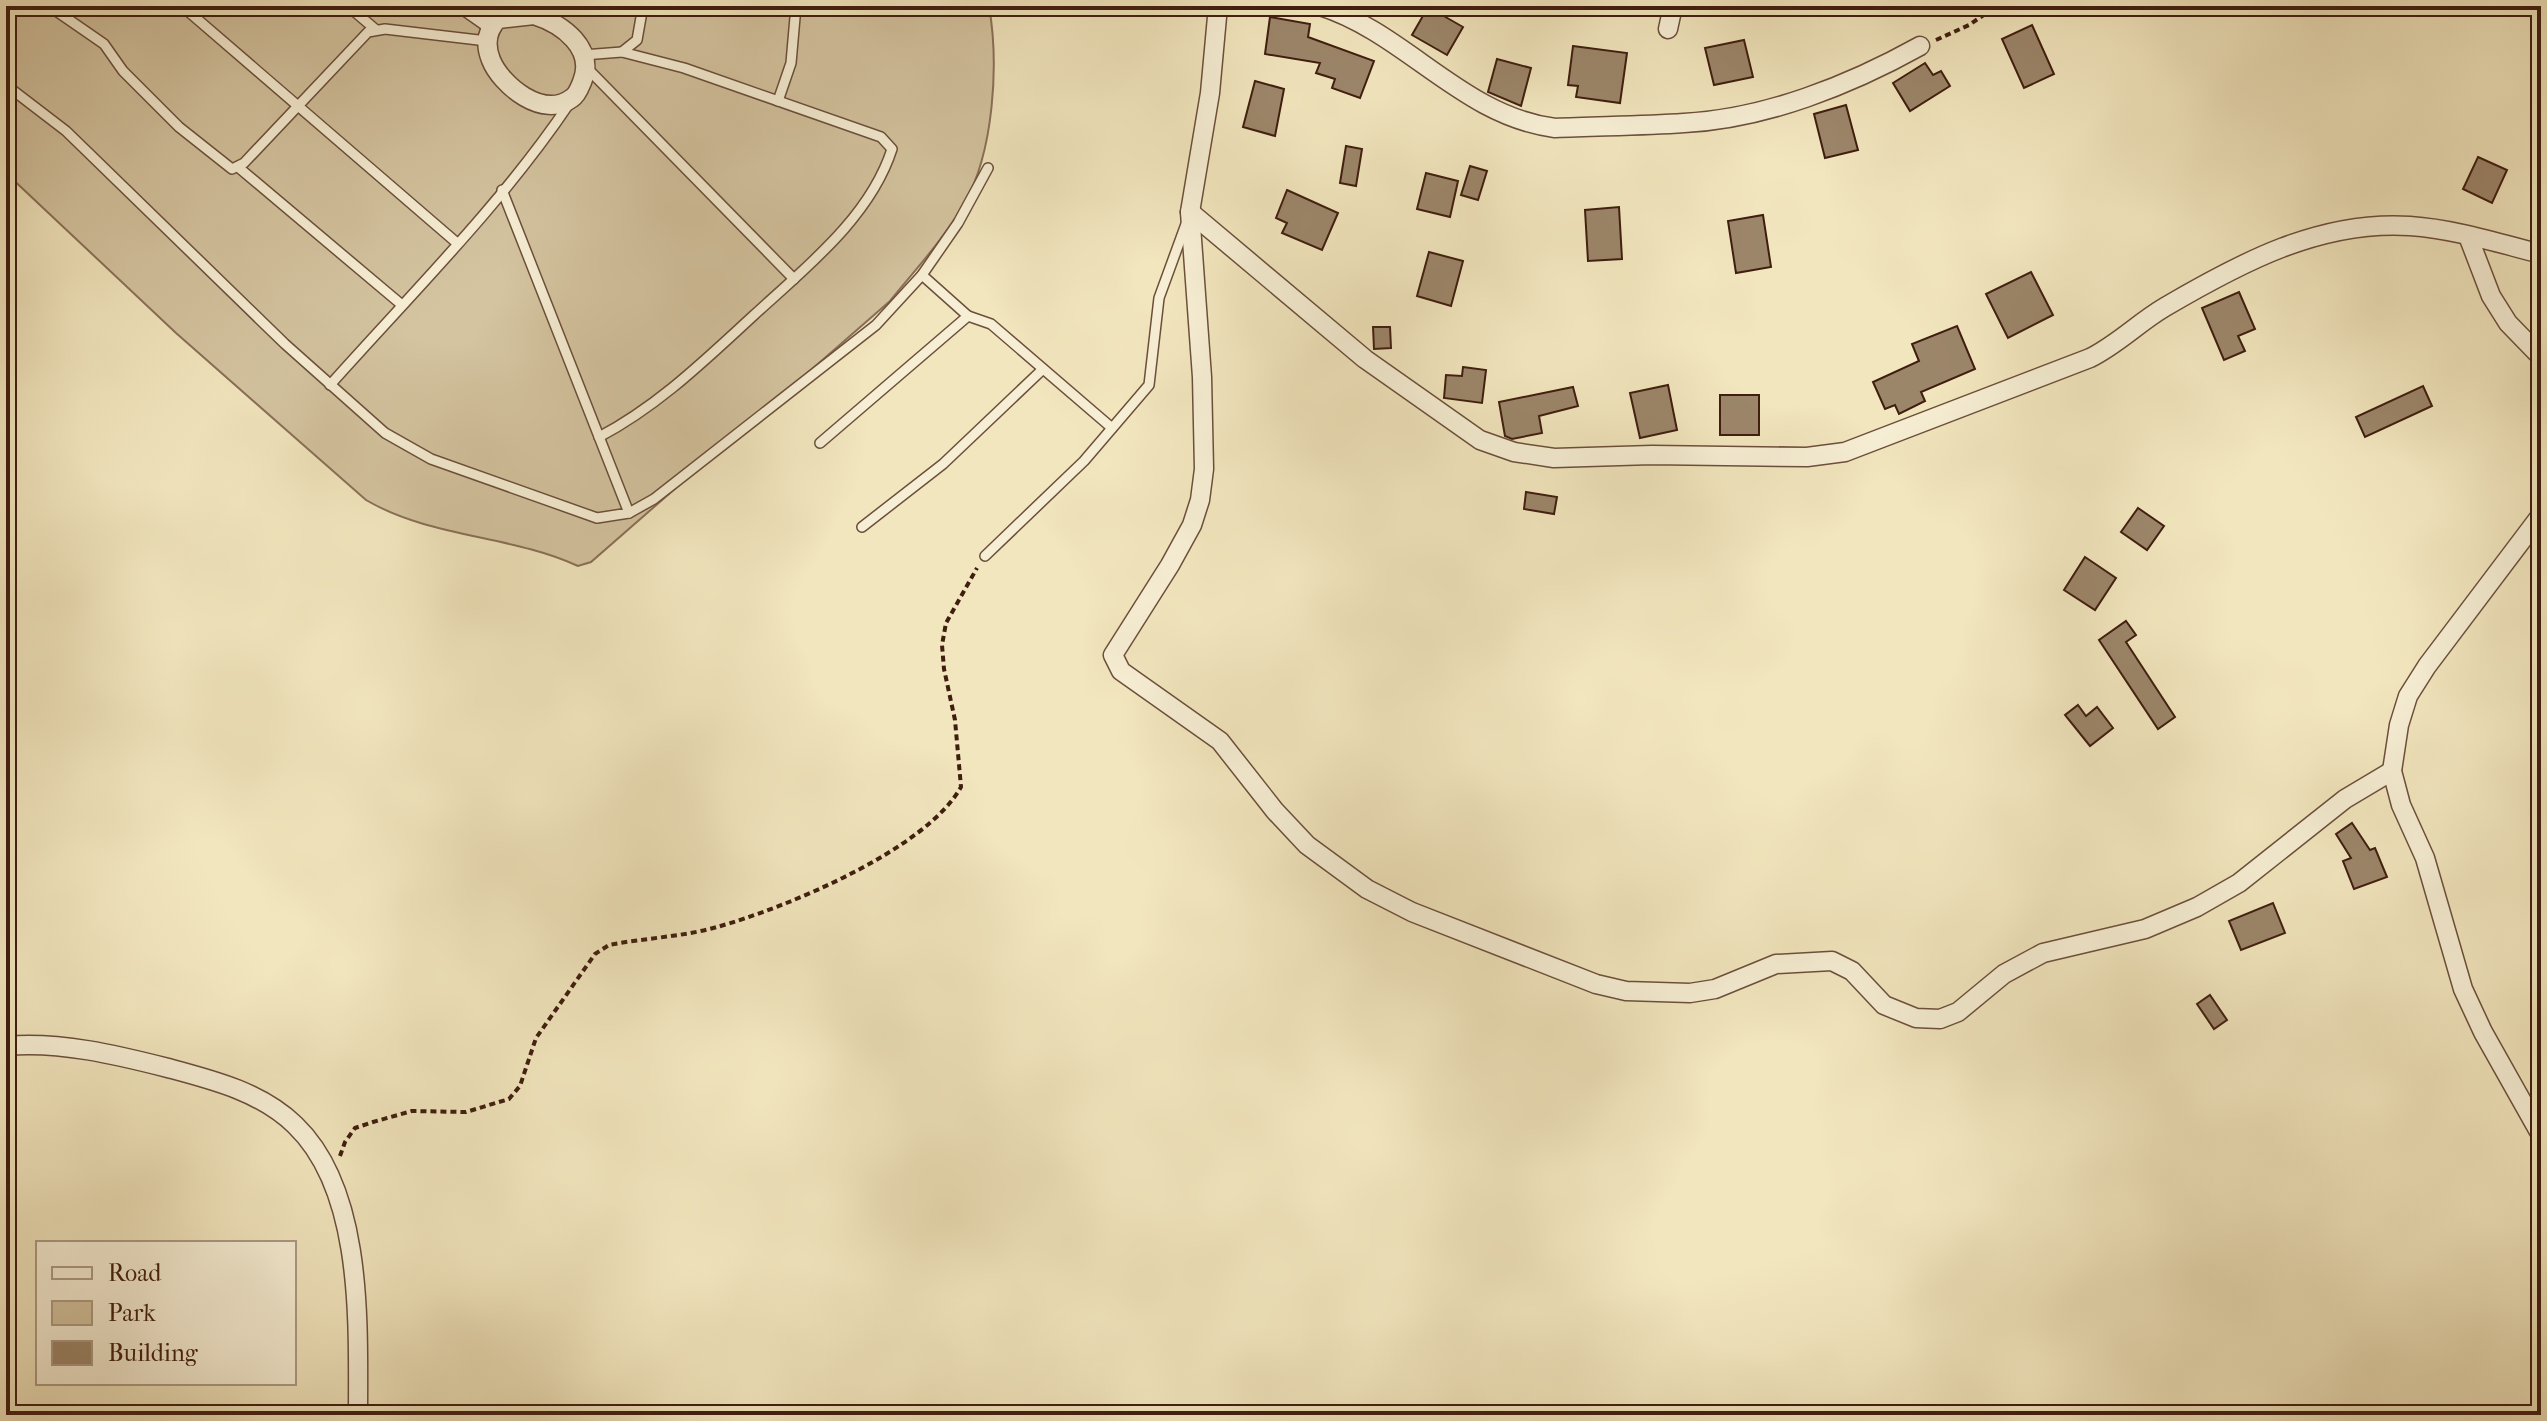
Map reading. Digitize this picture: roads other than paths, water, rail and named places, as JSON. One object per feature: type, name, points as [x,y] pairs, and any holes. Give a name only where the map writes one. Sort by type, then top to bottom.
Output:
[{"type":"street","points":[[465,6],[490,33]]},
{"type":"street","points":[[1218,6],[1210,93],[1190,212],[1202,377],[1204,469],[1200,500],[1192,525],[1170,565],[1113,655],[1121,671],[1220,741],[1275,811],[1307,845],[1367,889],[1412,912],[1596,984],[1626,991],[1690,993],[1715,989],[1776,964],[1832,961],[1852,971],[1884,1005],[1898,1013],[1940,1019],[1958,1012],[2004,974],[2043,953],[2145,929],[2197,907],[2239,883],[2313,822],[2392,771]]},
{"type":"street","points":[[1320,6],[1347,15],[1380,35],[1439,79],[1480,103],[1536,125],[1555,128],[1685,123],[1744,114],[1872,73],[1920,46]]},
{"type":"street","points":[[1668,29],[1673,6]]},
{"type":"street","points":[[526,10],[556,23],[576,41],[584,61],[584,77],[572,98],[549,103],[518,93],[494,68],[490,33],[498,19],[526,10]]},
{"type":"street","points":[[1190,212],[1365,359],[1480,440],[1514,452],[1585,459],[1652,455],[1807,457],[1845,452],[2090,358],[2119,343],[2153,314],[2213,279],[2265,254],[2315,236],[2361,228],[2408,226],[2468,236],[2541,254]]},
{"type":"street","points":[[2468,236],[2491,296],[2508,323],[2541,357]]},
{"type":"street","points":[[2541,515],[2427,666],[2408,696],[2399,725],[2392,771],[2401,805],[2425,858],[2463,989],[2483,1032],[2541,1135]]},
{"type":"street","points":[[6,1046],[96,1052],[225,1083],[261,1101],[294,1123],[317,1150],[337,1190],[353,1276],[358,1415]]},
{"type":"lane","points":[[49,6],[104,44],[123,71],[179,127],[232,169],[238,167],[368,32],[375,29],[490,33]]},
{"type":"lane","points":[[182,6],[457,243]]},
{"type":"lane","points":[[348,6],[375,29]]},
{"type":"lane","points":[[584,61],[622,52],[637,40],[643,6]]},
{"type":"lane","points":[[778,101],[791,63],[796,6]]},
{"type":"lane","points":[[599,437],[660,399],[794,279],[846,226],[892,149],[881,137],[622,52]]},
{"type":"lane","points":[[584,61],[794,279]]},
{"type":"lane","points":[[6,85],[66,131],[330,385],[385,433],[431,459],[597,518],[629,513],[654,499],[876,325],[922,275],[958,223],[988,168]]},
{"type":"lane","points":[[330,385],[502,190],[550,132],[572,98]]},
{"type":"lane","points":[[238,167],[402,305]]},
{"type":"lane","points":[[502,190],[629,513]]},
{"type":"lane","points":[[985,556],[1084,461],[1149,385],[1159,298],[1190,212]]},
{"type":"lane","points":[[922,275],[968,316],[991,324],[1112,428]]},
{"type":"lane","points":[[820,443],[968,316]]},
{"type":"lane","points":[[862,527],[943,464],[1043,369]]}]
